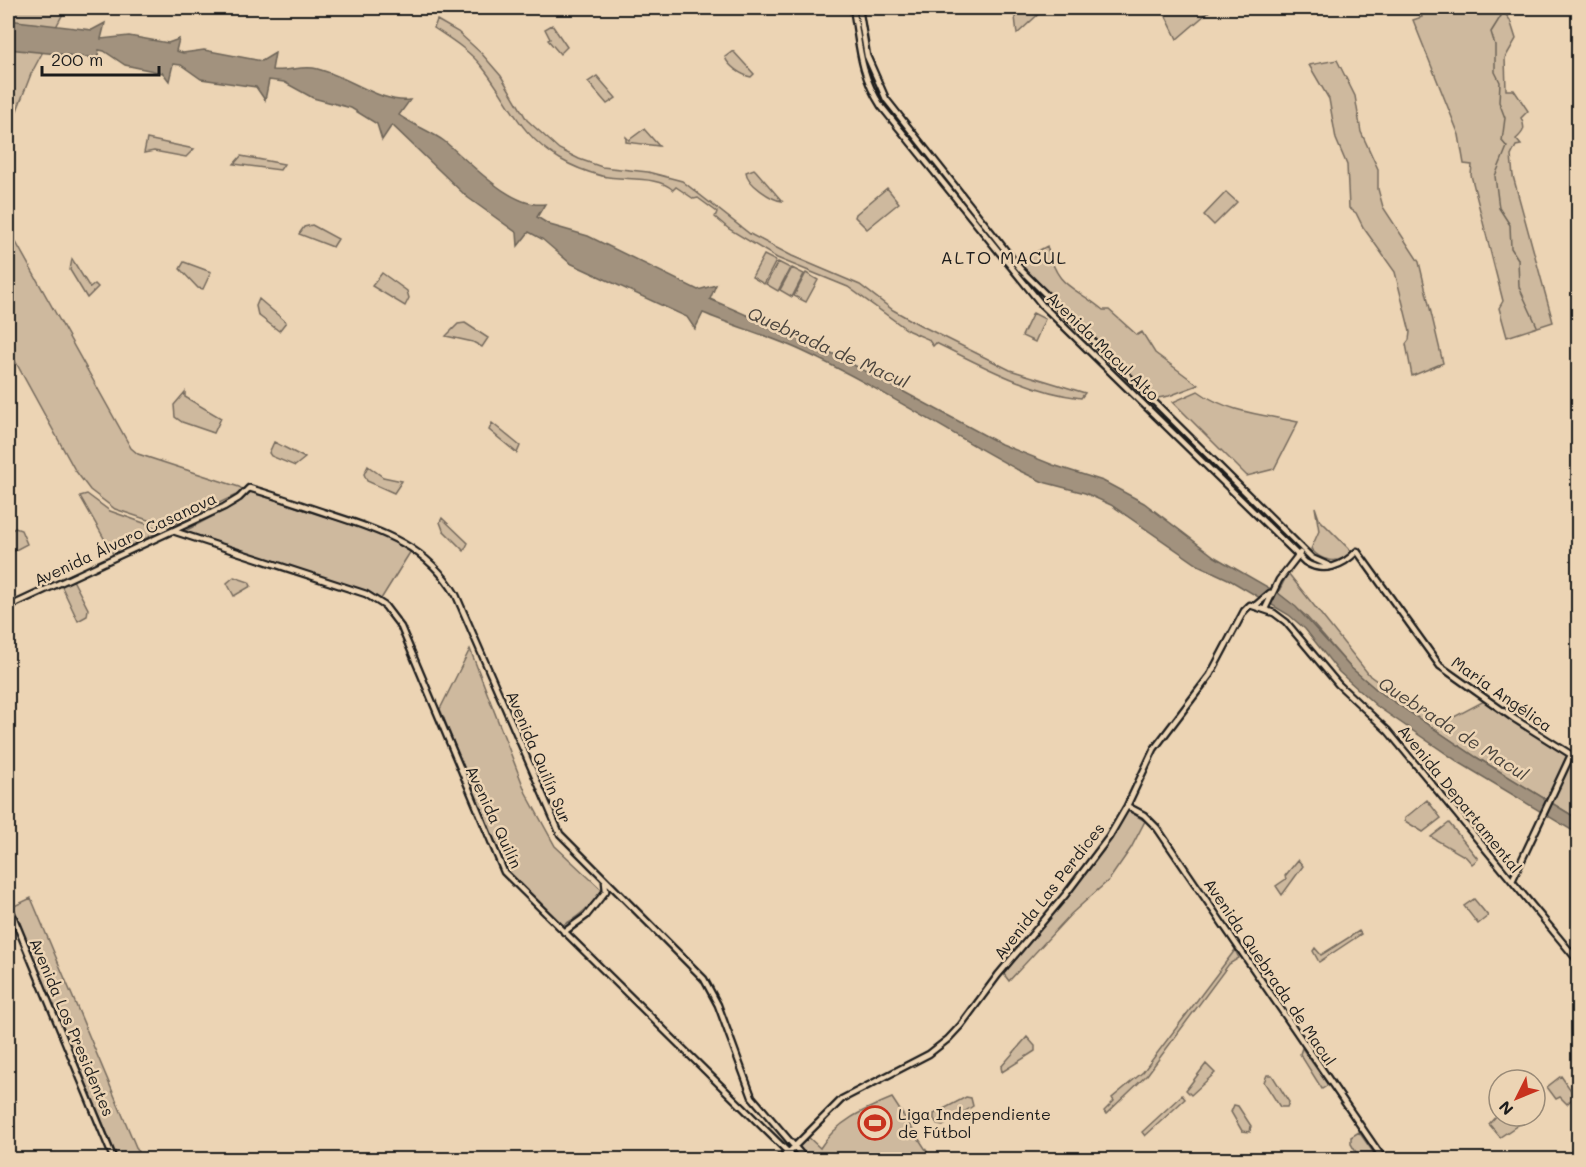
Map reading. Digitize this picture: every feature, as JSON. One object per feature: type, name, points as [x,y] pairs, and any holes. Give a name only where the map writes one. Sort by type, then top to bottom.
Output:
[{"type":"street","name":"Avenida Macul Alto","points":[[853,8],[856,40],[875,97],[1018,278],[1042,305],[1298,555],[1314,567],[1332,567]]},
{"type":"street","name":"Avenida Macul Alto","points":[[859,8],[867,56],[886,99],[1022,271],[1318,563],[1332,567]]},
{"type":"street","name":"Avenida Álvaro Casanova","points":[[8,607],[230,504],[249,488]]},
{"type":"street","name":"Avenida Quilín Sur","points":[[249,488],[394,536],[414,548],[436,567],[461,606],[551,818],[566,843],[691,964],[708,985],[721,1013],[746,1084],[765,1114],[806,1160]]},
{"type":"street","name":"Avenida Quilín","points":[[173,531],[357,590],[385,606],[401,627],[501,868],[796,1160]]},
{"type":"street","points":[[1265,604],[1304,549]]},
{"type":"street","name":"María Angélica","points":[[1332,567],[1347,560],[1357,551],[1440,666],[1513,718],[1578,759]]},
{"type":"street","name":"Avenida Las Perdices","points":[[781,1160],[842,1099],[920,1059],[948,1039],[1012,957],[1066,894],[1109,837],[1127,807],[1154,749],[1210,675],[1244,611],[1250,605],[1265,604]]},
{"type":"street","name":"Avenida Departamental","points":[[1265,604],[1286,622],[1338,684],[1388,731],[1578,961]]},
{"type":"street","points":[[1512,881],[1571,754]]},
{"type":"street","name":"Avenida Quebrada de Macul","points":[[1127,807],[1144,815],[1157,828],[1384,1160]]},
{"type":"street","points":[[602,878],[607,885],[606,891]]},
{"type":"street","points":[[564,932],[586,916],[606,891],[611,888],[618,892]]},
{"type":"street","name":"Avenida Los Presidentes","points":[[8,904],[114,1160]]},
{"type":"street","points":[[752,1114],[759,1106]]},
{"type":"street","points":[[757,1119],[765,1114]]},
{"type":"street","name":"Avenida Las Perdices","points":[[775,1160],[789,1151]]},
{"type":"shaded area","points":[[8,8],[66,8],[31,74],[8,134]]},
{"type":"shaded area","points":[[1014,8],[1045,8],[1017,34]]},
{"type":"shaded area","points":[[1162,8],[1213,8],[1177,39]]},
{"type":"shaded area","points":[[1419,8],[1501,8],[1510,20],[1516,39],[1505,58],[1506,90],[1514,90],[1528,111],[1521,118],[1523,130],[1516,139],[1521,145],[1516,146],[1511,156],[1513,176],[1553,322],[1507,337],[1499,308],[1503,301],[1471,175],[1472,165],[1464,164],[1459,135],[1413,20],[1422,17]]},
{"type":"shaded area","points":[[8,20],[92,30],[105,23],[101,39],[129,36],[168,43],[179,39],[176,51],[183,53],[204,50],[262,61],[275,53],[272,70],[313,68],[326,71],[386,97],[410,100],[399,115],[444,141],[505,192],[532,204],[545,204],[537,217],[550,225],[588,236],[698,290],[716,285],[710,299],[824,349],[1001,444],[1053,465],[1103,481],[1144,503],[1215,557],[1278,593],[1296,607],[1350,667],[1378,691],[1476,757],[1578,819],[1578,834],[1460,763],[1378,707],[1339,672],[1305,629],[1289,615],[1228,579],[1198,565],[1111,505],[1085,493],[1043,482],[1020,471],[858,379],[790,346],[703,313],[695,329],[687,317],[570,263],[542,239],[529,232],[518,246],[517,233],[467,197],[392,125],[382,140],[377,124],[351,108],[313,98],[284,82],[269,80],[265,100],[256,87],[201,79],[181,65],[173,64],[169,81],[163,73],[125,65],[99,50],[96,65],[88,57],[8,49]]},
{"type":"shaded area","points":[[437,20],[458,32],[482,54],[501,76],[527,120],[559,149],[602,167],[648,172],[682,181],[750,234],[792,256],[860,285],[893,310],[920,325],[1010,370],[1085,393],[1081,398],[1043,390],[1007,377],[936,343],[933,346],[928,339],[909,331],[848,287],[777,258],[729,229],[715,217],[717,212],[698,198],[694,199],[676,187],[673,190],[667,185],[649,180],[602,176],[565,162],[534,139],[478,62],[434,28]]},
{"type":"shaded area","points":[[552,25],[567,47],[560,54],[548,40],[550,39],[545,29]]},
{"type":"shaded area","points":[[733,51],[754,74],[751,77],[735,70],[729,64],[725,57]]},
{"type":"shaded area","points":[[1337,60],[1355,96],[1361,132],[1378,169],[1378,189],[1383,207],[1419,262],[1443,363],[1412,376],[1406,344],[1410,332],[1395,272],[1363,227],[1356,213],[1349,208],[1347,165],[1336,139],[1329,99],[1309,65]]},
{"type":"shaded area","points":[[597,76],[616,98],[607,104],[588,82]]},
{"type":"shaded area","points":[[644,129],[659,146],[626,142],[626,137],[629,140]]},
{"type":"shaded area","points":[[147,139],[194,149],[186,157],[154,151],[144,153]]},
{"type":"shaded area","points":[[241,156],[284,164],[280,170],[234,164]]},
{"type":"shaded area","points":[[754,169],[782,201],[766,195],[747,177],[746,172]]},
{"type":"shaded area","points":[[887,188],[899,203],[867,229],[855,217],[856,214]]},
{"type":"shaded area","points":[[1226,192],[1237,202],[1214,225],[1204,215]]},
{"type":"shaded area","points":[[312,225],[338,239],[333,247],[299,234],[304,227]]},
{"type":"shaded area","points":[[8,228],[131,448],[138,454],[239,487],[242,489],[238,494],[169,527],[115,509],[90,490],[75,470],[8,348]]},
{"type":"shaded area","points":[[1047,246],[1061,279],[1103,310],[1109,310],[1137,335],[1142,332],[1155,353],[1198,385],[1169,396],[1152,399],[1034,282],[1017,262]]},
{"type":"shaded area","points":[[764,255],[776,261],[764,284],[752,277]]},
{"type":"shaded area","points":[[72,259],[90,288],[95,284],[98,287],[87,298],[70,270]]},
{"type":"shaded area","points":[[184,262],[211,272],[203,289],[198,288],[180,269]]},
{"type":"shaded area","points":[[778,262],[790,268],[778,291],[766,284]]},
{"type":"shaded area","points":[[792,268],[804,274],[792,297],[780,290]]},
{"type":"shaded area","points":[[382,273],[407,291],[409,298],[405,306],[372,286]]},
{"type":"shaded area","points":[[806,273],[818,280],[806,302],[794,296]]},
{"type":"shaded area","points":[[259,299],[286,322],[279,331],[258,315],[256,306]]},
{"type":"shaded area","points":[[1033,313],[1045,319],[1035,342],[1022,336]]},
{"type":"shaded area","points":[[465,323],[488,338],[482,347],[473,342],[446,336],[458,324]]},
{"type":"shaded area","points":[[1198,391],[1233,408],[1298,422],[1274,469],[1247,476],[1173,402]]},
{"type":"shaded area","points":[[185,392],[185,397],[221,418],[214,433],[182,422],[175,417],[174,405]]},
{"type":"shaded area","points":[[492,423],[520,446],[517,453],[489,430]]},
{"type":"shaded area","points":[[274,442],[305,458],[295,466],[271,456],[269,453]]},
{"type":"shaded area","points":[[368,466],[383,477],[402,481],[394,493],[367,481],[364,474]]},
{"type":"shaded area","points":[[250,492],[414,546],[381,599],[185,531],[238,503]]},
{"type":"shaded area","points":[[87,494],[110,511],[155,527],[159,532],[113,554],[80,496]]},
{"type":"shaded area","points":[[1315,507],[1319,519],[1352,552],[1347,556],[1330,560],[1320,557],[1311,549],[1319,531]]},
{"type":"shaded area","points":[[442,518],[468,543],[464,551],[443,530],[440,522]]},
{"type":"shaded area","points":[[15,528],[21,530],[27,544],[8,554],[8,532]]},
{"type":"shaded area","points":[[1288,573],[1370,676],[1403,700],[1443,723],[1484,701],[1578,761],[1578,819],[1476,757],[1378,691],[1350,667],[1306,616],[1278,593]]},
{"type":"shaded area","points":[[234,577],[249,582],[251,586],[234,596],[227,583]]},
{"type":"shaded area","points":[[73,580],[88,609],[87,616],[78,621],[61,585]]},
{"type":"shaded area","points":[[470,649],[526,793],[555,846],[602,890],[585,911],[563,925],[508,875],[440,709]]},
{"type":"shaded area","points":[[1427,800],[1441,818],[1423,832],[1405,821],[1405,818]]},
{"type":"shaded area","points":[[1127,810],[1145,821],[1131,848],[1109,880],[1071,914],[1009,981],[1003,973],[1084,874]]},
{"type":"shaded area","points":[[1449,823],[1478,859],[1472,864],[1466,857],[1431,837]]},
{"type":"shaded area","points":[[1298,860],[1303,866],[1282,895],[1276,886],[1286,879],[1285,876]]},
{"type":"shaded area","points":[[31,898],[141,1159],[118,1159],[12,907]]},
{"type":"shaded area","points":[[1474,899],[1488,916],[1478,924],[1464,906]]},
{"type":"shaded area","points":[[1359,931],[1361,934],[1319,962],[1313,951],[1315,948],[1321,955]]},
{"type":"shaded area","points":[[1235,950],[1239,958],[1229,964],[1147,1075],[1106,1114],[1104,1111],[1114,1101],[1112,1098],[1143,1072]]},
{"type":"shaded area","points":[[1027,1037],[1035,1046],[1035,1051],[1002,1072],[1001,1067]]},
{"type":"shaded area","points":[[1302,1048],[1328,1085],[1322,1089],[1300,1054]]},
{"type":"shaded area","points":[[1206,1064],[1215,1073],[1191,1095],[1186,1090]]},
{"type":"shaded area","points":[[1267,1075],[1272,1075],[1289,1102],[1287,1107],[1280,1107],[1264,1082]]},
{"type":"shaded area","points":[[1561,1076],[1575,1096],[1567,1104],[1560,1097],[1556,1099],[1547,1087]]},
{"type":"shaded area","points":[[1182,1095],[1185,1099],[1145,1136],[1142,1132]]},
{"type":"shaded area","points":[[966,1097],[971,1098],[973,1106],[943,1126],[938,1125],[934,1114]]},
{"type":"shaded area","name":"Liga Independiente de Fútbol","points":[[892,1098],[932,1159],[780,1160],[806,1135],[820,1148],[834,1130],[843,1123]]},
{"type":"shaded area","points":[[1234,1105],[1238,1106],[1251,1126],[1250,1132],[1242,1131],[1231,1112]]},
{"type":"shaded area","points":[[1492,1128],[1514,1128],[1500,1137]]},
{"type":"shaded area","points":[[1359,1132],[1378,1159],[1360,1159],[1351,1144],[1351,1137]]},
{"type":"waterway","points":[[1501,8],[1501,16],[1491,32],[1495,45],[1495,72],[1500,82],[1499,102],[1505,118],[1502,141],[1507,147],[1495,176],[1499,208],[1510,225],[1511,248],[1518,259],[1519,287],[1537,326]]},
{"type":"place","name":"Liga Independiente de Fútbol","points":[[875,1123]]},
{"type":"district","name":"ALTO MACUL","points":[[1004,258]]},
{"type":"water label","name":"Quebrada de Macul","points":[[828,348]]},
{"type":"water label","name":"Quebrada de Macul","points":[[1453,729]]}]
